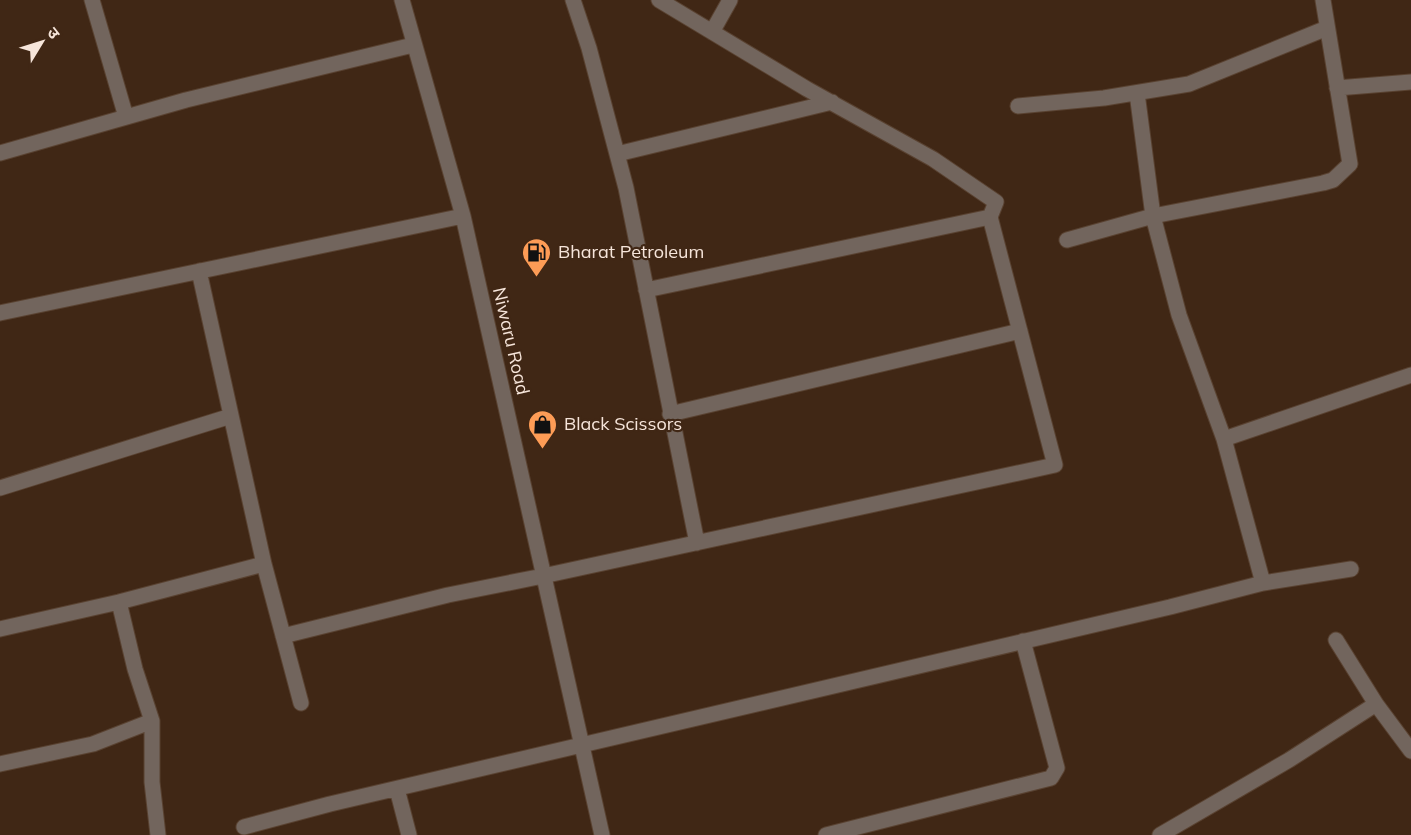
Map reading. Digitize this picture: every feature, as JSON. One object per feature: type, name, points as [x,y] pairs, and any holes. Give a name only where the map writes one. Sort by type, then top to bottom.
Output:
[{"type":"street","points":[[92,0],[126,117]]},
{"type":"street","name":"Niwaru Road","points":[[402,0],[463,216],[602,835]]},
{"type":"street","points":[[573,0],[590,48],[626,188],[697,543]]},
{"type":"street","points":[[283,636],[448,595],[1055,465],[990,217],[996,202],[933,159],[659,0]]},
{"type":"street","points":[[712,32],[730,0]]},
{"type":"street","points":[[1067,240],[1153,216],[1323,183],[1333,180],[1350,165],[1323,0]]},
{"type":"street","points":[[1018,106],[1104,98],[1189,84],[1327,27]]},
{"type":"street","points":[[0,153],[186,100],[413,45]]},
{"type":"street","points":[[1337,88],[1411,82]]},
{"type":"street","points":[[1137,93],[1153,216],[1179,315],[1224,439],[1263,583]]},
{"type":"street","points":[[617,154],[832,102]]},
{"type":"street","points":[[0,313],[463,216]]},
{"type":"street","points":[[646,290],[990,217]]},
{"type":"street","points":[[199,272],[264,564],[301,703]]},
{"type":"street","points":[[670,414],[1020,331]]},
{"type":"street","points":[[1224,439],[1411,375]]},
{"type":"street","points":[[0,488],[231,416]]},
{"type":"street","points":[[0,629],[119,602],[264,564]]},
{"type":"street","points":[[244,827],[1263,583],[1351,570]]},
{"type":"street","points":[[119,602],[135,669],[152,721],[152,782],[159,835]]},
{"type":"street","points":[[1336,640],[1376,704],[1411,751]]},
{"type":"street","points":[[826,835],[1051,778],[1057,768],[1023,641]]},
{"type":"street","points":[[1160,835],[1289,760],[1376,704]]},
{"type":"street","points":[[0,764],[93,744],[152,721]]},
{"type":"street","points":[[397,789],[409,835]]},
{"type":"place","name":"Bharat Petroleum","points":[[537,278]]},
{"type":"place","name":"Black Scissors","points":[[543,450]]}]
